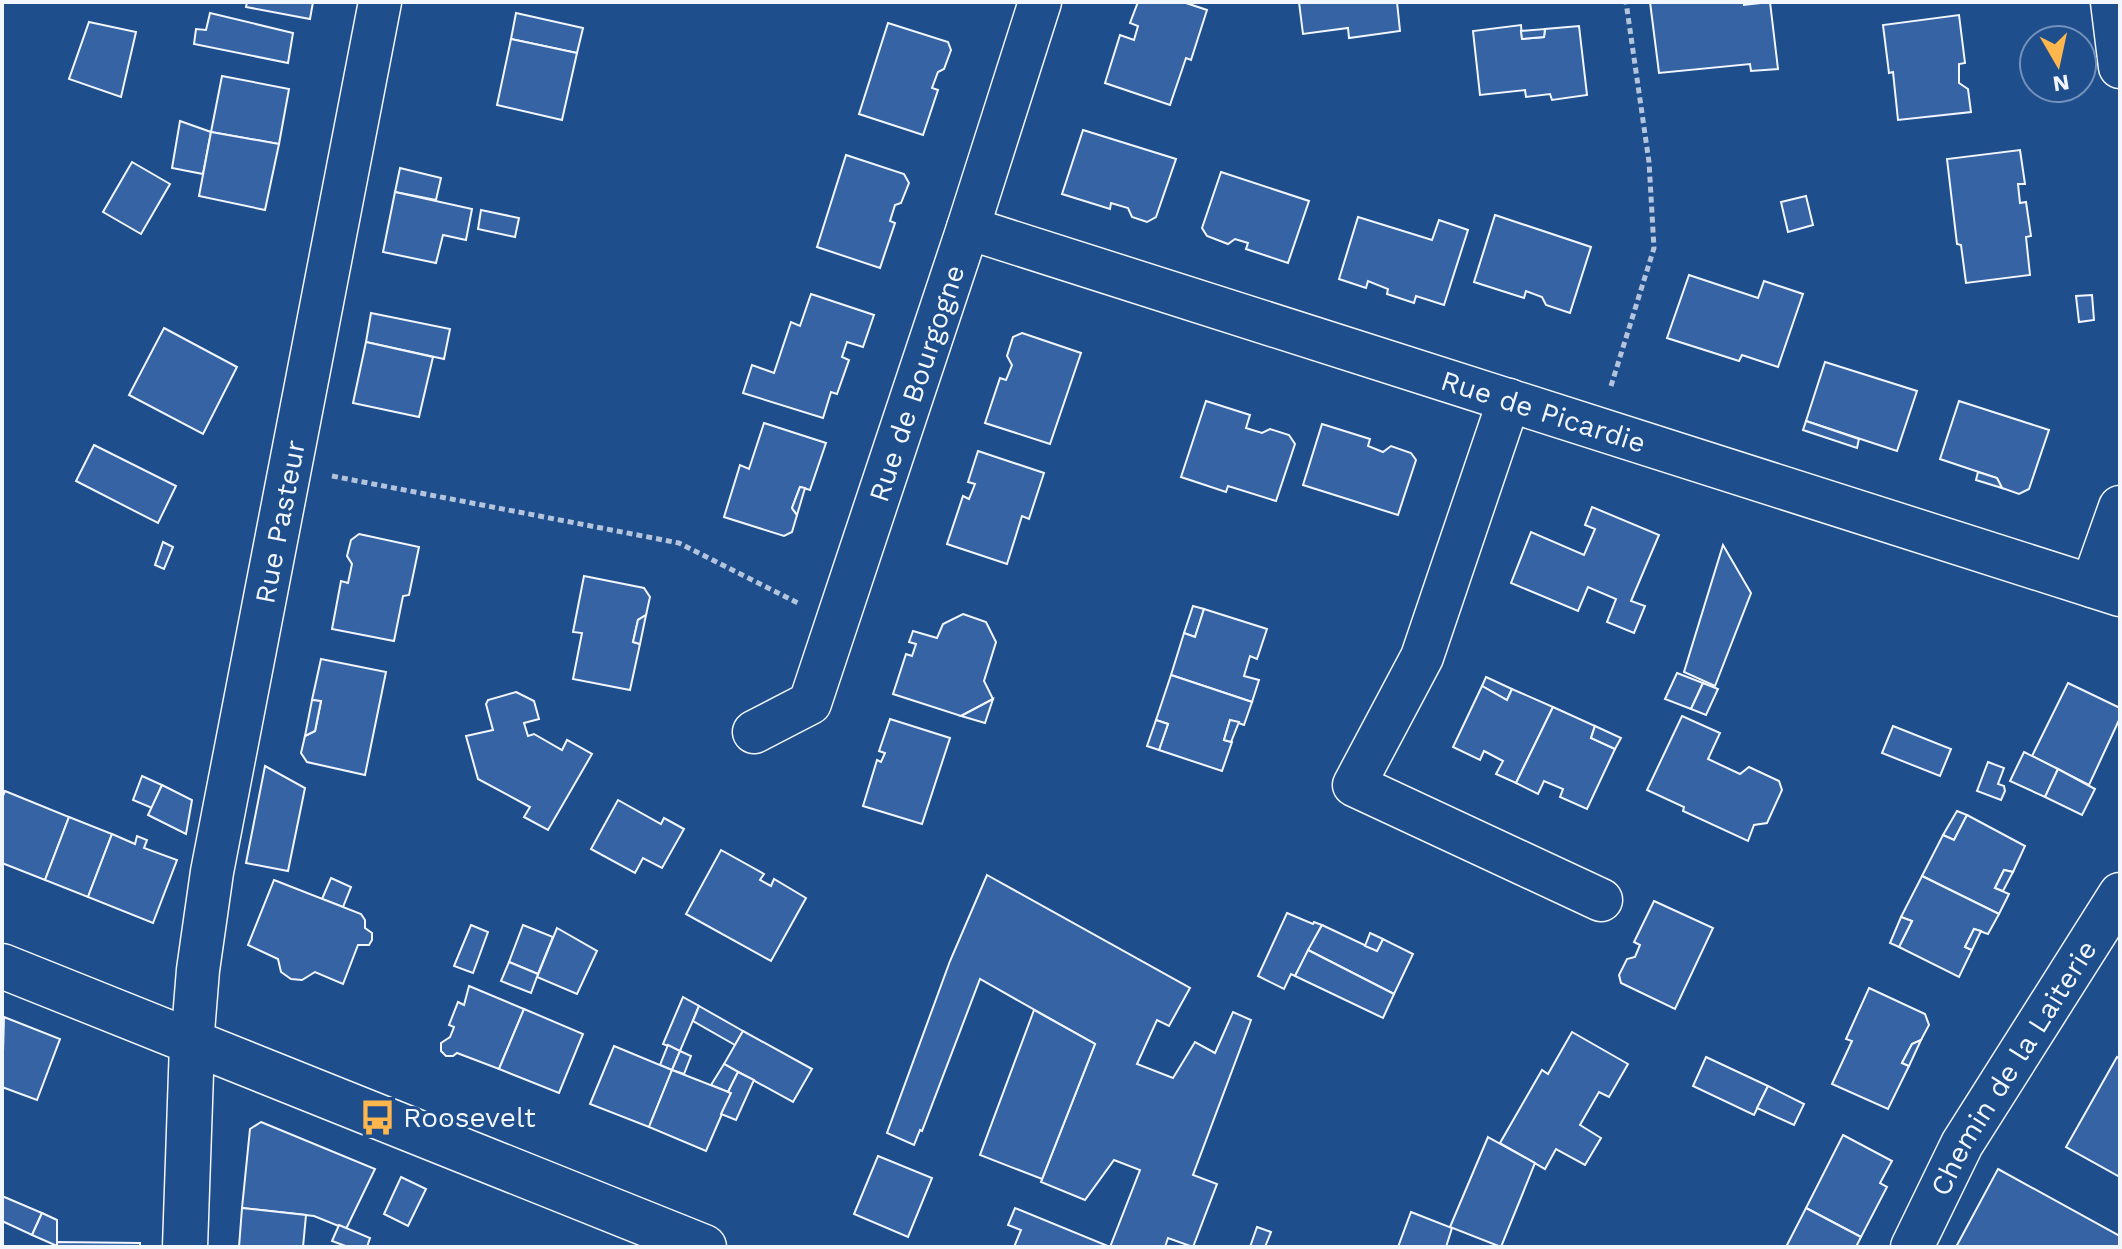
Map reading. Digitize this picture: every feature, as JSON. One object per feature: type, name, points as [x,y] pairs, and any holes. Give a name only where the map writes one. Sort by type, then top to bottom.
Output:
[{"type":"main road","points":[[2,966],[704,1247]]},
{"type":"main road","points":[[185,1247],[192,1044]]},
{"type":"street","name":"Rue Pasteur","points":[[192,1044],[198,970],[212,872],[380,2]]},
{"type":"street","name":"Rue de Bourgogne","points":[[754,732],[810,703],[1040,2]]},
{"type":"street","points":[[2112,2],[2120,67]]},
{"type":"street","name":"Rue de Picardie","points":[[968,228],[2106,590]]},
{"type":"street","points":[[1509,400],[1422,657],[1354,785],[1601,900]]},
{"type":"street","points":[[2106,590],[2120,507]]},
{"type":"street","name":"Chemin de la Laiterie","points":[[1912,1247],[1962,1144],[2120,894]]},
{"type":"path","points":[[1596,428],[1654,248],[1649,162],[1626,2]]},
{"type":"path","points":[[290,468],[679,543],[838,623]]},
{"type":"building","points":[[247,2],[313,2],[310,19],[246,7]]},
{"type":"building","points":[[1138,2],[1183,2],[1207,10],[1191,60],[1186,58],[1170,105],[1105,83],[1120,35],[1134,40],[1138,26],[1130,23]]},
{"type":"building","points":[[1299,2],[1397,2],[1400,31],[1349,38],[1348,28],[1303,34]]},
{"type":"building","points":[[1650,2],[1744,2],[1744,5],[1770,2],[1778,69],[1751,71],[1750,64],[1659,73]]},
{"type":"building","points":[[210,13],[293,33],[288,63],[194,44],[196,29],[206,30]]},
{"type":"building","points":[[516,13],[583,28],[577,53],[511,39]]},
{"type":"building","points":[[1959,15],[1965,63],[1959,64],[1959,83],[1968,89],[1971,112],[1898,120],[1893,72],[1889,73],[1883,25]]},
{"type":"building","points":[[89,22],[136,32],[121,97],[69,79]]},
{"type":"building","points":[[888,23],[948,42],[951,50],[932,88],[938,90],[923,135],[859,114]]},
{"type":"building","points":[[1521,25],[1522,39],[1544,37],[1545,29],[1579,26],[1587,95],[1552,100],[1550,94],[1526,97],[1525,90],[1480,95],[1473,31]]},
{"type":"building","points":[[1545,29],[1544,37],[1522,39],[1521,31]]},
{"type":"building","points":[[511,39],[577,53],[562,120],[497,105]]},
{"type":"building","points":[[222,76],[289,89],[279,144],[211,132]]},
{"type":"building","points":[[180,121],[211,132],[203,174],[172,168]]},
{"type":"building","points":[[1083,130],[1176,159],[1156,217],[1147,222],[1132,217],[1128,208],[1111,203],[1110,209],[1062,194]]},
{"type":"building","points":[[211,132],[279,144],[265,210],[199,196]]},
{"type":"building","points":[[2020,150],[2025,184],[2018,184],[2020,203],[2026,202],[2031,236],[2026,237],[2030,275],[1966,283],[1961,245],[1957,244],[1947,159]]},
{"type":"building","points":[[846,155],[904,174],[909,183],[901,203],[895,205],[890,221],[895,223],[880,268],[817,247]]},
{"type":"building","points":[[132,162],[170,184],[141,234],[103,212]]},
{"type":"building","points":[[400,168],[441,178],[436,200],[395,192]]},
{"type":"building","points":[[1221,172],[1309,201],[1288,263],[1246,249],[1248,243],[1235,239],[1228,244],[1207,236],[1202,228]]},
{"type":"building","points":[[395,192],[472,209],[466,240],[443,235],[436,263],[383,252]]},
{"type":"building","points":[[1806,196],[1813,225],[1788,232],[1781,202]]},
{"type":"building","points":[[481,210],[519,218],[515,237],[478,229]]},
{"type":"building","points":[[1495,215],[1591,247],[1570,313],[1546,305],[1542,297],[1526,291],[1524,298],[1474,282]]},
{"type":"building","points":[[1358,217],[1432,240],[1439,220],[1468,230],[1444,305],[1416,296],[1414,303],[1387,294],[1388,289],[1368,281],[1366,288],[1339,279]]},
{"type":"building","points":[[1689,275],[1758,298],[1764,281],[1803,294],[1778,367],[1742,355],[1739,361],[1667,338]]},
{"type":"building","points":[[811,294],[874,315],[863,347],[847,342],[842,357],[849,360],[837,394],[831,392],[823,418],[743,393],[752,365],[774,373],[791,322],[800,326]]},
{"type":"building","points":[[2092,295],[2094,320],[2079,322],[2076,296]]},
{"type":"building","points":[[371,313],[450,329],[444,359],[366,342]]},
{"type":"building","points":[[164,328],[237,367],[203,434],[129,395]]},
{"type":"building","points":[[1022,333],[1081,353],[1050,444],[985,423],[1000,378],[1006,380],[1012,365],[1007,356],[1013,337]]},
{"type":"building","points":[[366,342],[433,357],[419,417],[353,403]]},
{"type":"building","points":[[1825,362],[1917,391],[1897,451],[1806,421]]},
{"type":"building","points":[[1206,401],[1250,415],[1246,428],[1262,433],[1270,429],[1289,435],[1295,444],[1276,501],[1228,486],[1226,492],[1181,477]]},
{"type":"building","points":[[1959,401],[2049,430],[2029,489],[2019,494],[2002,488],[1997,478],[1940,459]]},
{"type":"building","points":[[1806,421],[1859,439],[1857,448],[1803,430]]},
{"type":"building","points":[[764,423],[826,443],[810,490],[800,487],[792,508],[797,515],[792,532],[784,536],[724,517],[740,465],[749,469]]},
{"type":"building","points":[[1322,424],[1370,439],[1368,446],[1383,452],[1391,446],[1411,453],[1416,460],[1398,515],[1303,485]]},
{"type":"building","points":[[94,445],[176,486],[158,523],[76,481]]},
{"type":"building","points":[[978,451],[1044,473],[1029,519],[1022,516],[1007,564],[947,544],[963,496],[969,499],[975,484],[968,482]]},
{"type":"building","points":[[1978,472],[1997,478],[2002,488],[1976,480]]},
{"type":"building","points":[[800,487],[805,488],[797,515],[792,508]]},
{"type":"building","points":[[1592,507],[1659,535],[1631,601],[1645,606],[1634,633],[1607,622],[1616,599],[1588,587],[1578,611],[1511,583],[1531,532],[1584,555],[1595,529],[1585,525]]},
{"type":"building","points":[[359,534],[419,547],[409,595],[403,596],[394,641],[332,629],[341,581],[348,583],[352,564],[347,556],[351,540]]},
{"type":"building","points":[[163,542],[173,547],[164,569],[155,565]]},
{"type":"building","points":[[1723,545],[1751,593],[1715,686],[1684,672]]},
{"type":"building","points":[[584,576],[644,588],[650,597],[646,615],[638,620],[633,642],[640,644],[630,690],[573,679],[582,633],[573,632]]},
{"type":"building","points":[[1193,606],[1204,609],[1195,637],[1184,633]]},
{"type":"building","points":[[1204,609],[1267,629],[1257,659],[1250,656],[1244,676],[1259,680],[1252,702],[1171,675],[1184,633],[1195,637]]},
{"type":"building","points":[[963,614],[986,622],[996,642],[984,681],[993,699],[961,716],[893,694],[906,654],[912,656],[916,644],[909,642],[913,631],[937,638],[943,624]]},
{"type":"building","points":[[646,615],[640,644],[633,642],[638,620]]},
{"type":"building","points":[[321,659],[386,672],[365,775],[307,762],[301,753],[305,736],[315,731],[321,701],[312,700]]},
{"type":"building","points":[[1677,673],[1703,683],[1691,709],[1665,699]]},
{"type":"building","points":[[1171,675],[1252,702],[1244,725],[1230,720],[1224,740],[1232,742],[1222,771],[1159,750],[1168,724],[1156,720]]},
{"type":"building","points":[[1486,677],[1512,689],[1507,700],[1482,686]]},
{"type":"building","points":[[1703,683],[1718,689],[1706,715],[1691,709]]},
{"type":"building","points":[[2068,683],[2120,708],[2120,718],[2089,785],[2032,756]]},
{"type":"building","points":[[1482,686],[1507,700],[1512,689],[1553,707],[1516,783],[1496,774],[1503,761],[1484,751],[1480,760],[1453,747]]},
{"type":"building","points":[[516,692],[534,701],[539,719],[524,723],[528,736],[534,734],[562,750],[567,740],[592,754],[548,830],[524,817],[530,807],[478,779],[466,736],[493,730],[486,704],[488,700]]},
{"type":"building","points":[[993,699],[985,723],[961,716]]},
{"type":"building","points":[[312,700],[321,701],[315,731],[305,736]]},
{"type":"building","points":[[1553,707],[1595,726],[1591,738],[1615,749],[1587,809],[1560,797],[1563,789],[1544,781],[1538,794],[1516,783]]},
{"type":"building","points":[[1682,716],[1720,733],[1708,759],[1740,774],[1749,767],[1779,781],[1782,790],[1767,823],[1754,825],[1748,841],[1683,811],[1684,807],[1647,790]]},
{"type":"building","points":[[890,719],[950,738],[922,824],[863,806],[877,760],[881,762],[885,753],[879,751]]},
{"type":"building","points":[[1156,720],[1168,724],[1159,750],[1147,746]]},
{"type":"building","points":[[1230,720],[1239,722],[1231,742],[1224,740]]},
{"type":"building","points":[[1595,726],[1621,738],[1615,749],[1591,738]]},
{"type":"building","points":[[1893,726],[1951,749],[1940,776],[1882,753]]},
{"type":"building","points":[[2024,752],[2058,769],[2045,797],[2010,781]]},
{"type":"building","points":[[1988,762],[2004,768],[1998,784],[2004,786],[2005,791],[2001,800],[1977,791]]},
{"type":"building","points":[[265,766],[305,788],[288,871],[246,863]]},
{"type":"building","points":[[2058,769],[2095,789],[2082,815],[2045,797]]},
{"type":"building","points":[[142,776],[162,785],[152,808],[133,800]]},
{"type":"building","points":[[162,785],[192,800],[186,834],[148,815]]},
{"type":"building","points":[[5,791],[69,817],[45,880],[2,863],[2,798]]},
{"type":"building","points":[[618,800],[661,824],[664,818],[684,829],[662,868],[643,858],[635,873],[591,849]]},
{"type":"building","points":[[1957,811],[1967,815],[1954,840],[1943,835]]},
{"type":"building","points":[[1967,815],[2025,846],[2013,872],[2004,870],[1995,888],[2009,894],[1999,914],[1922,876],[1943,835],[1954,840]]},
{"type":"building","points":[[69,817],[112,834],[88,897],[45,880]]},
{"type":"building","points":[[112,834],[135,844],[137,836],[147,840],[144,848],[177,860],[153,923],[88,897]]},
{"type":"building","points":[[721,850],[764,874],[760,880],[771,886],[774,879],[806,898],[771,961],[686,914]]},
{"type":"building","points":[[2004,870],[2013,872],[2003,891],[1995,888]]},
{"type":"building","points":[[987,875],[1190,988],[1169,1026],[1157,1020],[1137,1064],[1173,1078],[1195,1042],[1215,1053],[1233,1012],[1251,1020],[1193,1175],[1217,1184],[1193,1247],[1168,1238],[1165,1247],[1110,1247],[1140,1170],[1114,1160],[1085,1200],[1041,1182],[1095,1044],[980,979],[914,1145],[887,1133],[950,961]]},
{"type":"building","points":[[1922,876],[1999,914],[1988,934],[1974,929],[1965,947],[1972,950],[1959,977],[1899,947],[1912,921],[1901,917]]},
{"type":"building","points":[[331,878],[351,887],[343,907],[322,899]]},
{"type":"building","points":[[274,880],[361,914],[365,920],[365,928],[372,933],[372,940],[369,945],[358,945],[343,984],[315,972],[302,980],[291,979],[281,972],[278,959],[248,945]]},
{"type":"building","points":[[1654,901],[1713,928],[1675,1009],[1621,983],[1619,975],[1627,959],[1635,957],[1640,945],[1634,942]]},
{"type":"building","points":[[1287,913],[1322,925],[1295,976],[1291,974],[1284,989],[1258,976]]},
{"type":"building","points":[[1901,917],[1912,921],[1899,947],[1890,943]]},
{"type":"building","points":[[471,925],[488,932],[473,973],[454,966]]},
{"type":"building","points":[[523,925],[553,937],[538,974],[509,962]]},
{"type":"building","points":[[1322,925],[1377,951],[1383,939],[1413,954],[1394,994],[1308,950]]},
{"type":"building","points":[[557,928],[597,951],[577,994],[537,977]]},
{"type":"building","points":[[1974,929],[1981,931],[1972,950],[1965,947]]},
{"type":"building","points":[[1370,933],[1383,939],[1377,951],[1365,946]]},
{"type":"building","points":[[1308,950],[1394,994],[1383,1018],[1295,976]]},
{"type":"building","points":[[509,962],[538,974],[531,993],[501,981]]},
{"type":"building","points":[[469,986],[524,1009],[499,1069],[457,1053],[446,1056],[441,1051],[441,1043],[450,1037],[454,1027],[449,1025],[458,1002],[464,1005]]},
{"type":"building","points":[[1869,988],[1925,1014],[1929,1025],[1921,1040],[1912,1044],[1902,1063],[1909,1066],[1888,1109],[1832,1084],[1852,1041],[1846,1039]]},
{"type":"building","points":[[683,997],[699,1006],[680,1051],[663,1044]]},
{"type":"building","points":[[699,1006],[743,1031],[735,1045],[693,1021]]},
{"type":"building","points":[[524,1009],[583,1034],[559,1093],[499,1069]]},
{"type":"building","points":[[1034,1010],[1095,1044],[1042,1179],[980,1155]]},
{"type":"building","points":[[4,1017],[60,1039],[37,1100],[2,1087]]},
{"type":"building","points":[[743,1031],[812,1069],[793,1102],[724,1064]]},
{"type":"building","points":[[1572,1032],[1628,1064],[1609,1097],[1599,1092],[1580,1125],[1601,1138],[1585,1165],[1556,1149],[1545,1169],[1500,1143],[1542,1070],[1548,1074]]},
{"type":"building","points":[[1921,1040],[1909,1066],[1902,1063],[1912,1044]]},
{"type":"building","points":[[668,1045],[680,1051],[672,1070],[660,1065]]},
{"type":"building","points":[[614,1046],[672,1070],[649,1127],[590,1104]]},
{"type":"building","points":[[680,1051],[691,1056],[684,1074],[672,1070]]},
{"type":"building","points":[[1706,1057],[1768,1086],[1754,1115],[1693,1086]]},
{"type":"building","points":[[2117,1057],[2120,1059],[2120,1177],[2066,1147]]},
{"type":"building","points":[[724,1064],[738,1072],[728,1092],[711,1085]]},
{"type":"building","points":[[672,1070],[731,1093],[706,1151],[649,1127]]},
{"type":"building","points":[[738,1072],[754,1080],[736,1120],[721,1114]]},
{"type":"building","points":[[1768,1086],[1804,1104],[1794,1125],[1757,1108]]},
{"type":"building","points":[[261,1122],[375,1169],[346,1229],[314,1216],[242,1208],[250,1129]]},
{"type":"building","points":[[1843,1135],[1892,1161],[1880,1183],[1887,1187],[1861,1237],[1806,1208]]},
{"type":"building","points":[[1488,1137],[1535,1163],[1501,1247],[1450,1227]]},
{"type":"building","points":[[878,1156],[932,1178],[908,1237],[854,1214]]},
{"type":"building","points":[[1998,1169],[2120,1236],[2120,1247],[1956,1247]]},
{"type":"building","points":[[401,1177],[426,1189],[408,1226],[384,1214]]},
{"type":"building","points":[[2,1196],[42,1213],[32,1235],[2,1221]]},
{"type":"building","points":[[242,1208],[306,1215],[303,1247],[239,1247]]},
{"type":"building","points":[[1015,1208],[1110,1247],[1014,1247],[1021,1230],[1008,1225]]},
{"type":"building","points":[[1806,1208],[1861,1237],[1856,1247],[1786,1247]]},
{"type":"building","points":[[1411,1212],[1452,1228],[1446,1247],[1398,1247]]},
{"type":"building","points":[[42,1213],[57,1220],[57,1246],[32,1235]]},
{"type":"building","points":[[339,1225],[370,1238],[367,1247],[348,1247],[332,1241]]},
{"type":"building","points":[[1257,1227],[1271,1232],[1265,1247],[1250,1247]]},
{"type":"building","points":[[57,1242],[140,1243],[140,1247],[57,1247]]},
{"type":"place","name":"Roosevelt","points":[[377,1117]]}]
